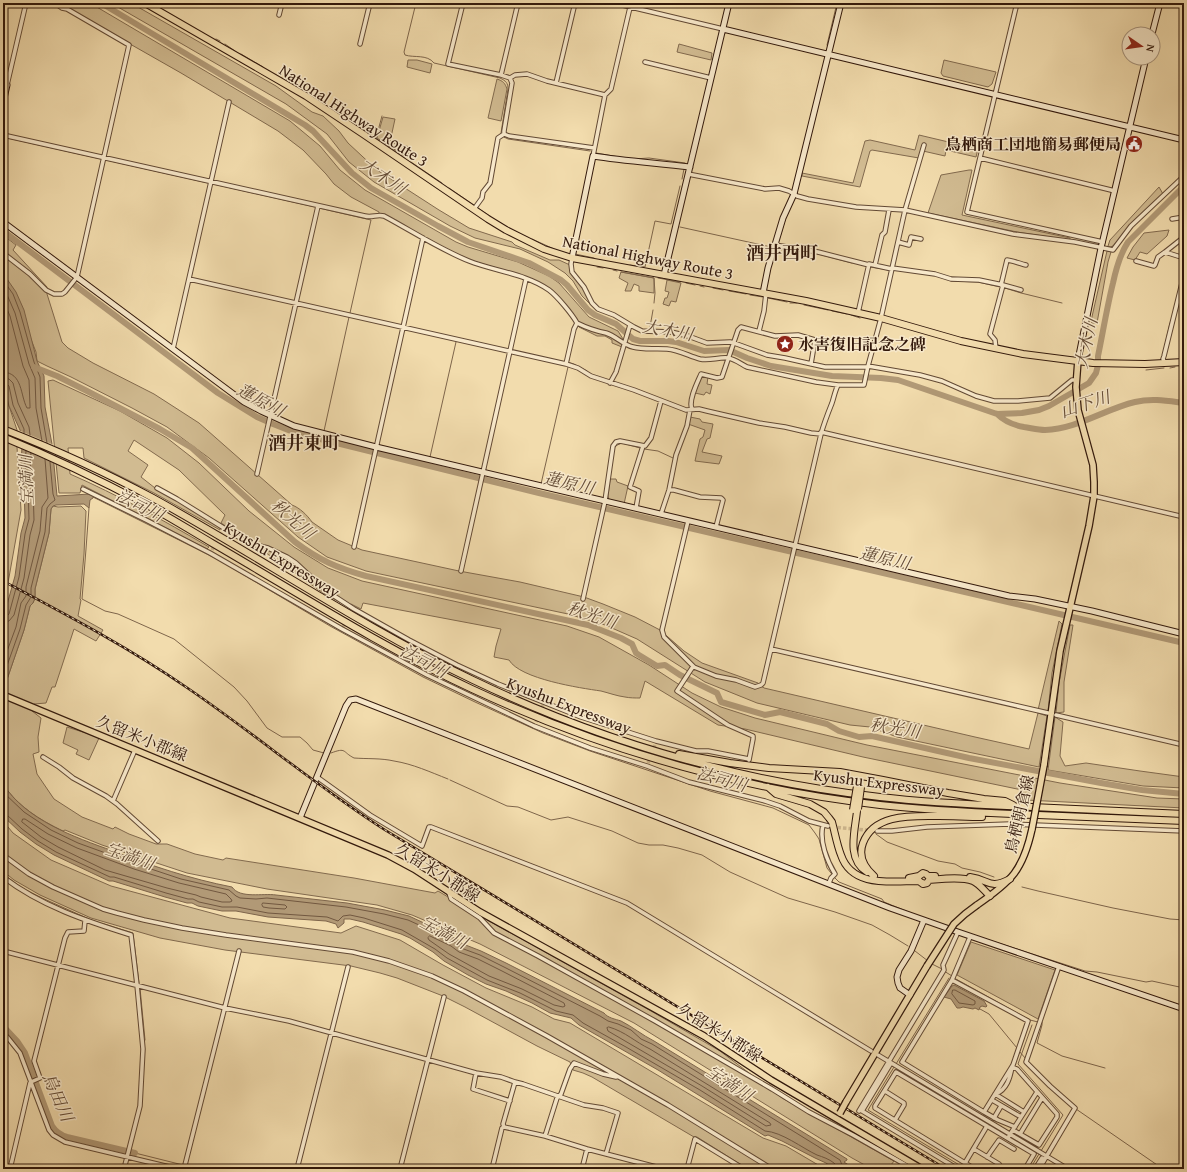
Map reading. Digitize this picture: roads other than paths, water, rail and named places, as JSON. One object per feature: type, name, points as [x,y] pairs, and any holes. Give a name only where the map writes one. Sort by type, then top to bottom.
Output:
[{"type":"highway","name":"National Highway Route 3","points":[[145,3],[306,96],[488,219],[520,238],[544,249],[572,258],[806,301],[881,318],[996,349],[1093,363],[1184,362]]},
{"type":"highway","name":"Kyushu Expressway","points":[[3,429],[72,458],[150,497],[332,604],[433,661],[495,690],[553,715],[588,728],[654,745],[684,759],[750,775],[843,792],[922,801],[1184,814]]},
{"type":"highway","name":"Kyushu Expressway","points":[[3,437],[71,467],[147,505],[384,644],[471,688],[555,724],[617,747],[683,767],[767,786],[842,800],[921,809],[1184,821]]},
{"type":"highway","points":[[654,745],[730,763],[768,768],[840,772],[948,793],[1005,801],[1015,806]]},
{"type":"highway","points":[[860,776],[849,841],[850,854],[854,864],[863,874],[874,879],[885,881]]},
{"type":"highway","points":[[767,786],[776,794],[810,804],[824,812],[832,822],[841,855],[849,869],[862,878],[875,881],[919,879]]},
{"type":"highway","points":[[855,811],[853,842],[854,853],[862,869],[874,876],[919,879]]},
{"type":"highway","points":[[874,876],[866,869],[861,853],[862,845],[869,832],[875,827],[892,819],[917,816],[1065,816]]},
{"type":"highway","points":[[919,879],[922,873],[926,874],[928,878],[960,879],[974,882],[990,896]]},
{"type":"highway","points":[[928,878],[960,876],[975,878],[993,885],[1000,884],[1010,879]]},
{"type":"highway","points":[[975,878],[980,881],[990,896]]},
{"type":"main road","name":"鳥栖朝倉線","points":[[838,1115],[945,936],[954,924],[965,914],[998,891],[1010,879],[1018,869],[1029,845],[1044,765],[1060,651],[1089,526],[1094,496],[1093,465],[1078,410],[1076,380],[1078,360]]},
{"type":"main road","name":"久留米小郡線","points":[[3,695],[388,855],[414,869],[480,912],[704,1036],[771,1080],[838,1115]]},
{"type":"main road","points":[[838,1115],[922,1169]]},
{"type":"street","points":[[3,103],[5,84],[26,3]]},
{"type":"street","points":[[3,253],[30,274],[46,290],[54,294],[62,294],[65,292],[77,278],[129,45],[55,3]]},
{"type":"street","points":[[279,15],[282,3]]},
{"type":"street","points":[[360,44],[370,3]]},
{"type":"street","points":[[463,3],[448,64],[510,78]]},
{"type":"street","points":[[501,75],[518,3]]},
{"type":"street","points":[[556,83],[575,3]]},
{"type":"street","points":[[614,3],[631,5],[723,30],[1184,140]]},
{"type":"street","points":[[664,275],[729,3]]},
{"type":"street","points":[[759,331],[764,311],[764,293],[768,268],[783,218],[794,194],[841,3]]},
{"type":"street","points":[[1017,3],[967,212],[1103,242]]},
{"type":"street","points":[[1154,26],[1160,3]]},
{"type":"street","points":[[631,5],[611,89],[605,95],[571,264],[572,272],[584,287],[594,306],[604,312],[614,315],[629,326],[642,330],[676,333],[707,343],[734,342],[767,355],[825,367],[868,367],[920,375],[942,381],[976,396],[994,400],[1018,401],[1050,398],[1072,380],[1076,380]]},
{"type":"street","points":[[645,62],[711,78]]},
{"type":"street","points":[[1078,360],[1101,248],[1144,66]]},
{"type":"street","points":[[510,78],[515,74],[527,74],[605,95]]},
{"type":"street","points":[[474,209],[482,198],[482,192],[490,183],[498,138],[502,135],[512,83],[510,78]]},
{"type":"street","points":[[173,349],[229,102]]},
{"type":"street","points":[[3,135],[368,217],[378,215],[384,216],[443,249],[469,261],[526,279],[549,290],[577,323],[594,331],[608,334],[634,347],[641,349],[668,349],[707,360],[729,358],[738,361],[747,367],[816,382],[838,385],[865,384],[905,210],[924,145]]},
{"type":"street","points":[[502,135],[594,148]]},
{"type":"street","points":[[593,156],[625,161],[655,162],[690,167]]},
{"type":"street","points":[[980,158],[1115,191]]},
{"type":"street","points":[[688,174],[765,189],[780,188],[797,196],[808,199],[856,207],[905,210],[1013,234],[1075,242],[1113,250],[1131,226],[1182,182],[1184,176]]},
{"type":"street","points":[[257,474],[318,206]]},
{"type":"street","points":[[875,265],[882,235],[885,232],[889,210]]},
{"type":"street","points":[[1172,219],[1184,217]]},
{"type":"street","points":[[3,222],[244,402],[294,426],[716,528],[1009,596],[1036,599],[1071,606],[1184,634]]},
{"type":"street","points":[[1136,261],[1154,266],[1158,257],[1184,237]]},
{"type":"street","points":[[354,547],[423,238]]},
{"type":"street","points":[[898,242],[909,245],[911,238],[921,239]]},
{"type":"street","points":[[775,245],[818,252],[868,265],[935,274],[951,279],[979,280],[1021,290]]},
{"type":"street","points":[[1165,252],[1184,258]]},
{"type":"street","points":[[996,349],[995,340],[990,334],[1007,260],[1026,265]]},
{"type":"street","points":[[858,313],[868,265]]},
{"type":"street","points":[[1165,363],[1164,356],[1184,275]]},
{"type":"street","points":[[189,279],[566,364],[610,383],[691,410],[707,411],[759,423],[811,433],[821,433],[1184,516]]},
{"type":"street","points":[[461,570],[526,279]]},
{"type":"street","points":[[566,364],[574,329],[577,323]]},
{"type":"street","points":[[610,383],[616,372],[629,326]]},
{"type":"street","points":[[661,514],[669,490],[676,455],[687,426],[693,396],[701,374],[717,378],[722,377],[739,327],[741,326],[775,336],[798,335],[815,340],[811,364]]},
{"type":"street","points":[[688,521],[662,630],[664,637],[692,668],[716,676],[758,686],[763,683],[821,433],[832,402],[834,391],[838,385]]},
{"type":"street","points":[[636,508],[640,491],[630,487],[643,446],[648,443],[651,438],[661,401]]},
{"type":"street","points":[[583,599],[605,501],[613,446],[616,442],[620,441],[643,446]]},
{"type":"street","points":[[157,488],[248,543],[268,548],[287,557],[301,567],[325,590],[353,610],[457,665],[498,684],[543,704],[654,745],[696,751],[708,751],[749,761],[753,736],[728,725],[677,691],[692,668]]},
{"type":"street","points":[[83,489],[211,551],[427,675],[535,724],[590,748],[648,764],[689,782],[765,801],[780,806],[809,821],[828,826]]},
{"type":"street","points":[[669,490],[700,496],[721,498],[723,500],[716,528]]},
{"type":"street","points":[[3,526],[3,535]]},
{"type":"street","points":[[771,649],[1048,713]]},
{"type":"street","points":[[300,818],[346,706],[350,700],[356,699],[924,920],[1184,1008]]},
{"type":"street","points":[[1056,715],[1184,745]]},
{"type":"street","points":[[113,801],[135,750]]},
{"type":"street","points":[[43,757],[73,778],[113,801],[141,824],[158,841]]},
{"type":"street","points":[[316,777],[370,814],[422,846],[430,826],[627,903],[871,1051]]},
{"type":"street","points":[[741,796],[742,790]]},
{"type":"street","points":[[877,832],[927,827],[1010,824],[1184,831]]},
{"type":"street","points":[[823,825],[822,836],[825,853],[835,874],[828,883]]},
{"type":"street","points":[[3,855],[20,869],[45,883],[103,909],[144,920],[189,929],[353,952],[389,961],[454,985],[668,1105],[772,1169]]},
{"type":"street","points":[[414,869],[418,856]]},
{"type":"street","points":[[3,877],[35,898],[85,921],[131,935],[143,1049],[140,1106],[124,1169]]},
{"type":"street","points":[[449,893],[451,899],[480,918],[494,933],[655,1021],[766,1085],[809,1112],[912,1169]]},
{"type":"street","points":[[910,995],[900,988],[897,977],[899,970],[911,951],[924,920]]},
{"type":"street","points":[[32,1081],[40,1078],[34,1061],[58,965],[68,932],[84,931],[85,921]]},
{"type":"street","points":[[958,932],[943,965],[944,970],[862,1111],[958,1169]]},
{"type":"street","points":[[970,936],[952,980],[902,1062],[1020,1134],[1037,1144],[1040,1144],[1057,1117],[1056,1114],[1017,1069],[1012,1067]]},
{"type":"street","points":[[3,951],[225,1008],[288,1021],[476,1073],[501,1077],[584,1105],[603,1108],[618,1113],[606,1154]]},
{"type":"street","points":[[184,1169],[240,952]]},
{"type":"street","points":[[1039,1169],[1075,1108],[1026,1062],[1059,966]]},
{"type":"street","points":[[297,1169],[348,967]]},
{"type":"street","points":[[952,980],[1028,1021],[1012,1067],[984,1112]]},
{"type":"street","points":[[400,1169],[444,997]]},
{"type":"street","points":[[3,1033],[20,1053],[32,1081],[46,1124],[53,1135],[65,1142],[178,1169]]},
{"type":"street","points":[[878,1055],[1068,1169]]},
{"type":"street","points":[[859,1111],[890,1062]]},
{"type":"street","points":[[545,1136],[555,1104],[561,1094],[570,1069],[574,1063],[621,1079]]},
{"type":"street","points":[[975,1169],[875,1108],[896,1072],[1034,1154],[1025,1169]]},
{"type":"street","points":[[476,1073],[473,1089],[510,1101]]},
{"type":"street","points":[[10,1169],[32,1081]]},
{"type":"street","points":[[492,1169],[515,1082]]},
{"type":"street","points":[[884,1091],[904,1103],[895,1120]]},
{"type":"street","points":[[1008,1139],[1037,1092]]},
{"type":"street","points":[[995,1094],[1024,1112]]},
{"type":"street","points":[[1020,1134],[1042,1098]]},
{"type":"street","points":[[992,1100],[1021,1117]]},
{"type":"street","points":[[994,1118],[1001,1106]]},
{"type":"street","points":[[965,1163],[987,1126]]},
{"type":"street","points":[[504,1127],[545,1136],[587,1149],[664,1169]]},
{"type":"street","points":[[687,1169],[695,1139],[744,1169]]},
{"type":"street","points":[[987,1157],[999,1140],[1014,1149]]},
{"type":"street","points":[[582,1169],[587,1149]]},
{"type":"street","points":[[974,1149],[999,1164]]},
{"type":"street","points":[[1035,1169],[1042,1158]]},
{"type":"water","name":"宝満川","points":[[3,275],[16,292],[24,310],[37,361],[44,376],[45,407],[52,444],[57,496],[94,495],[90,500],[89,508],[84,504],[56,505],[51,509],[49,533],[35,589],[35,598],[30,606],[24,630],[3,691],[3,619],[15,576],[21,533],[25,518],[20,430],[9,406],[3,381]]},
{"type":"water","points":[[3,784],[24,808],[52,826],[83,840],[157,867],[232,887],[240,893],[252,895],[276,895],[347,903],[409,916],[457,939],[463,944],[506,963],[610,1017],[625,1023],[847,1159],[844,1162],[850,1166],[859,1169],[834,1169],[826,1163],[782,1141],[768,1135],[765,1136],[658,1070],[579,1025],[571,1018],[550,1013],[506,991],[486,984],[444,961],[433,952],[401,934],[350,919],[344,919],[344,923],[338,928],[336,924],[326,921],[268,917],[236,911],[222,911],[198,906],[192,903],[187,903],[109,881],[54,855],[20,832],[3,816]]},
{"type":"water","points":[[954,985],[984,1001],[987,1006],[980,1007],[979,1010],[975,1008],[957,1008],[951,999],[944,997]]},
{"type":"waterway","name":"大木川","points":[[101,3],[305,125],[313,131],[352,173],[371,188],[468,242],[529,263],[561,280],[588,310],[595,315],[616,324],[633,339],[640,341],[676,342],[704,351],[729,350],[771,366],[832,376],[898,380],[997,414],[1022,413],[1039,410],[1049,406],[1089,383],[1096,373],[1109,301],[1117,267],[1123,252],[1128,242],[1184,186]]},
{"type":"waterway","points":[[416,3],[404,52],[405,55],[428,58],[434,63],[500,78],[505,81],[508,89],[501,133],[504,137],[508,139],[590,151]]},
{"type":"waterway","points":[[827,45],[837,3]]},
{"type":"waterway","points":[[216,39],[220,41]]},
{"type":"waterway","points":[[225,44],[235,51]]},
{"type":"waterway","points":[[241,54],[263,67]]},
{"type":"waterway","points":[[286,79],[294,84]]},
{"type":"waterway","points":[[300,88],[318,99]]},
{"type":"waterway","points":[[332,109],[339,114]]},
{"type":"waterway","points":[[382,116],[376,138],[405,158]]},
{"type":"waterway","points":[[346,118],[373,136]]},
{"type":"waterway","points":[[3,137],[101,159]]},
{"type":"waterway","points":[[596,153],[619,157]]},
{"type":"waterway","points":[[634,159],[649,158],[685,163]]},
{"type":"waterway","points":[[106,160],[208,183]]},
{"type":"waterway","points":[[411,162],[442,183]]},
{"type":"waterway","points":[[682,179],[684,169]]},
{"type":"waterway","points":[[213,184],[315,207]]},
{"type":"waterway","points":[[630,265],[645,267],[655,221],[671,224],[680,186]]},
{"type":"waterway","points":[[449,188],[474,205]]},
{"type":"waterway","points":[[319,208],[371,220],[350,313]]},
{"type":"waterway","points":[[478,208],[490,216]]},
{"type":"waterway","points":[[780,237],[786,217]]},
{"type":"waterway","points":[[680,227],[771,247]]},
{"type":"waterway","name":"蓮原川","points":[[3,231],[218,393],[257,417],[296,433],[539,493],[1184,643]]},
{"type":"waterway","points":[[520,234],[527,237]]},
{"type":"waterway","points":[[532,239],[554,249]]},
{"type":"waterway","points":[[776,249],[818,254],[852,263]]},
{"type":"waterway","points":[[575,254],[594,258]]},
{"type":"waterway","points":[[597,267],[603,268]]},
{"type":"waterway","points":[[870,267],[889,270]]},
{"type":"waterway","points":[[1180,283],[1184,267]]},
{"type":"waterway","points":[[613,270],[617,271]]},
{"type":"waterway","points":[[621,272],[654,278],[654,303]]},
{"type":"waterway","points":[[658,278],[680,282]]},
{"type":"waterway","points":[[951,281],[978,282],[1000,287]]},
{"type":"waterway","points":[[686,283],[695,285]]},
{"type":"waterway","points":[[700,286],[704,287]]},
{"type":"waterway","points":[[713,288],[723,290]]},
{"type":"waterway","points":[[1005,288],[1062,303]]},
{"type":"waterway","points":[[729,291],[746,294]]},
{"type":"waterway","points":[[750,295],[763,297]]},
{"type":"waterway","points":[[768,298],[787,302]]},
{"type":"waterway","points":[[790,303],[797,303]]},
{"type":"waterway","points":[[804,305],[828,310]]},
{"type":"waterway","points":[[650,327],[653,310]]},
{"type":"waterway","points":[[832,311],[847,314]]},
{"type":"waterway","points":[[851,315],[860,318]]},
{"type":"waterway","points":[[324,431],[349,317]]},
{"type":"waterway","points":[[1162,358],[1170,323]]},
{"type":"waterway","points":[[430,457],[456,342]]},
{"type":"waterway","points":[[569,360],[568,362],[587,371]]},
{"type":"waterway","name":"秋光川","points":[[34,367],[57,376],[87,391],[160,429],[192,448],[295,542],[320,559],[346,570],[366,576],[588,625],[632,644],[636,653],[657,666],[665,665],[680,675],[717,693],[721,702],[765,715],[780,712],[827,724],[839,731],[859,737],[872,736],[969,758],[1101,783],[1142,790],[1184,794]]},
{"type":"waterway","points":[[541,484],[568,367]]},
{"type":"waterway","points":[[1170,368],[1175,367]]},
{"type":"waterway","points":[[1146,370],[1164,368]]},
{"type":"waterway","name":"山下川","points":[[997,414],[1006,421],[1016,425],[1045,430],[1057,429],[1080,423],[1113,409],[1135,402],[1154,400],[1184,403]]},
{"type":"waterway","points":[[685,427],[687,417]]},
{"type":"waterway","points":[[614,450],[615,446],[622,443],[640,448]]},
{"type":"waterway","points":[[644,449],[658,451],[673,458],[674,457]]},
{"type":"waterway","name":"法司川","points":[[93,497],[217,559],[330,626],[423,677],[475,702],[543,733],[590,751],[710,791],[773,808],[809,825],[819,839],[827,868],[839,882],[882,899],[884,902],[911,913]]},
{"type":"waterway","points":[[89,508],[82,599],[105,611],[118,614],[174,639],[234,687],[247,701],[267,728],[282,737],[300,737],[313,750],[324,753]]},
{"type":"waterway","points":[[331,753],[342,750],[354,758],[384,759],[401,762],[448,779]]},
{"type":"waterway","points":[[450,780],[507,806],[518,807],[551,820],[568,817],[612,831],[638,843],[663,845],[702,855],[730,872],[788,898],[872,925],[908,946]]},
{"type":"waterway","points":[[876,834],[887,842],[938,861],[955,864],[962,868],[994,877]]},
{"type":"waterway","points":[[3,874],[22,888],[89,919]]},
{"type":"waterway","points":[[1022,887],[1113,908],[1170,919],[1184,920]]},
{"type":"waterway","points":[[104,924],[133,933],[139,983]]},
{"type":"waterway","points":[[986,939],[1085,971],[1146,982],[1152,981],[1184,988]]},
{"type":"waterway","points":[[915,951],[928,961]]},
{"type":"waterway","points":[[932,964],[942,969]]},
{"type":"waterway","points":[[944,971],[952,976]]},
{"type":"waterway","points":[[896,1064],[949,978]]},
{"type":"waterway","points":[[954,978],[1030,1020],[1038,1022]]},
{"type":"waterway","points":[[140,988],[145,1040]]},
{"type":"waterway","points":[[980,1009],[989,1014],[1017,1048]]},
{"type":"waterway","points":[[1041,1022],[1042,1025],[1037,1043],[1062,1056],[1105,1068]]},
{"type":"waterway","points":[[1032,1025],[1018,1064],[1063,1115],[1041,1151]]},
{"type":"waterway","name":"烏田川","points":[[3,1026],[17,1041],[25,1053],[52,1126],[57,1132],[67,1137],[135,1153]]},
{"type":"waterway","points":[[1019,1051],[1026,1059]]},
{"type":"waterway","points":[[894,1067],[868,1110],[966,1169]]},
{"type":"waterway","points":[[1076,1109],[1163,1169]]},
{"type":"waterway","points":[[135,1153],[183,1165]]},
{"type":"waterway","points":[[1030,1169],[1039,1154]]},
{"type":"waterway","points":[[187,1166],[198,1169]]},
{"type":"tunnel","points":[[212,550],[222,531]]},
{"type":"tunnel","points":[[343,627],[352,611]]},
{"type":"tunnel","points":[[536,722],[543,705]]},
{"type":"tunnel","points":[[648,763],[655,745]]},
{"type":"tunnel","points":[[742,790],[748,765]]},
{"type":"tunnel","points":[[832,827],[877,831]]},
{"type":"railway","points":[[3,581],[96,631],[164,672],[334,796],[385,830],[946,1169]]},
{"type":"place","name":"鳥栖商工団地簡易郵便局","points":[[1134,144]]},
{"type":"place","name":"水害復旧記念之碑","points":[[785,344]]},
{"type":"district","name":"酒井西町","points":[[782,253]]},
{"type":"district","name":"酒井東町","points":[[304,443]]}]
